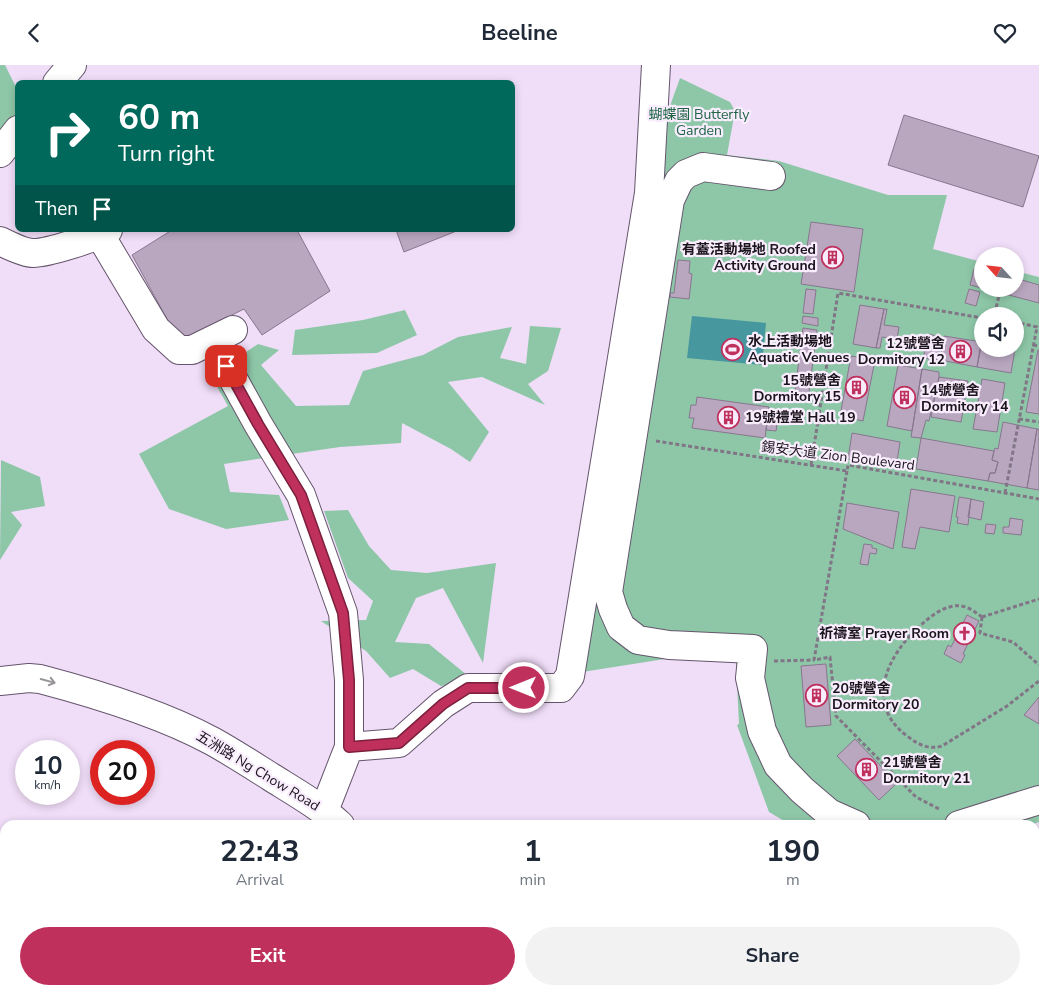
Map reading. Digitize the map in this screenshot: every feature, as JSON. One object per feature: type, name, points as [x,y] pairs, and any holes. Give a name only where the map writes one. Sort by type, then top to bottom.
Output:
[{"type":"street","points":[[59,80],[72,65]]},
{"type":"street","points":[[349,747],[399,743],[443,704],[468,688],[561,688],[570,676],[649,193],[655,142],[651,128],[656,65]]},
{"type":"street","points":[[0,153],[15,134]]},
{"type":"street","points":[[771,176],[702,167],[686,174],[673,190],[608,592],[621,627],[638,640],[669,645],[753,649],[750,678],[762,731],[778,765],[802,790],[829,813],[845,820]]},
{"type":"street","points":[[0,241],[32,254],[104,232],[156,329],[179,350],[192,350],[233,330]]},
{"type":"street","points":[[226,366],[301,495],[343,613],[349,680],[349,747],[332,818]]},
{"type":"street","name":"五洲路 Ng Chow Road","points":[[0,681],[29,678],[40,679],[137,708],[213,741],[332,818]]},
{"type":"street","points":[[974,820],[1039,800]]},
{"type":"path","points":[[811,465],[838,293],[974,317]]},
{"type":"path","points":[[1005,493],[1037,327],[1024,324]]},
{"type":"path","points":[[1033,345],[1039,346]]},
{"type":"path","points":[[1019,419],[1039,422]]},
{"type":"path","name":"錫安大道 Zion Boulevard","points":[[633,438],[847,471],[848,465],[1039,499]]},
{"type":"path","points":[[814,660],[847,471]]},
{"type":"path","points":[[1039,599],[982,617],[962,606],[953,606],[936,612],[905,642],[890,666],[884,684],[883,698],[889,718],[900,730],[921,745],[933,748],[942,746],[1007,706],[1039,681]]},
{"type":"path","points":[[982,617],[980,633],[1013,642],[1039,665]]},
{"type":"path","points":[[784,661],[814,660],[830,657],[836,716],[916,797],[963,820]]},
{"type":"green space","points":[[0,65],[5,65],[15,85],[15,132],[0,151]]},
{"type":"green space","name":"蝴蝶園 Butterfly Garden","points":[[680,78],[730,102],[735,111],[727,155],[779,161],[888,195],[947,195],[933,249],[974,260],[974,297],[1024,297],[1024,273],[1039,277],[1039,820],[783,820],[769,812],[737,725],[739,724],[736,663],[728,654],[690,655],[576,673],[661,131]]},
{"type":"green space","points":[[405,310],[417,335],[377,353],[292,355],[295,330],[363,320]]},
{"type":"green space","points":[[530,326],[561,328],[548,371],[528,384],[545,405],[482,377],[448,382],[489,432],[470,462],[451,449],[402,423],[401,443],[340,447],[224,464],[230,492],[279,495],[289,520],[226,529],[169,509],[139,454],[228,406],[211,376],[258,344],[279,350],[261,365],[296,406],[349,405],[363,371],[423,355],[458,337],[512,327],[500,358],[526,364]]},
{"type":"green space","points":[[1,460],[40,477],[45,506],[11,512],[22,525],[0,560]]},
{"type":"green space","points":[[348,510],[369,546],[391,570],[427,573],[496,563],[483,663],[443,588],[416,598],[395,642],[429,644],[473,680],[441,686],[413,669],[390,678],[366,651],[321,621],[366,620],[373,601],[348,578],[324,511]]},
{"type":"shaded area","points":[[692,316],[766,323],[762,365],[687,358]]},
{"type":"building","points":[[904,115],[1039,156],[1023,207],[888,165]]},
{"type":"building","name":"有蓋活動場地 Roofed Activity Ground","points":[[811,222],[863,229],[854,292],[801,284]]},
{"type":"building","points":[[169,232],[298,232],[330,291],[262,335],[244,309],[179,341],[132,255]]},
{"type":"building","points":[[397,232],[454,232],[404,252]]},
{"type":"building","points":[[678,260],[690,261],[689,273],[692,274],[689,299],[670,297],[670,293],[674,293]]},
{"type":"building","points":[[974,269],[974,286],[970,285]]},
{"type":"building","points":[[1024,281],[1039,285],[1039,303],[1016,297],[1024,297]]},
{"type":"building","points":[[806,289],[816,290],[813,314],[803,313]]},
{"type":"building","points":[[969,289],[974,290],[974,297],[979,297],[976,306],[965,303]]},
{"type":"building","points":[[860,305],[884,309],[876,348],[853,344]]},
{"type":"building","points":[[884,309],[887,309],[884,325],[899,327],[897,339],[882,337],[880,348],[876,348]]},
{"type":"building","points":[[803,316],[818,318],[818,326],[802,323]]},
{"type":"building","points":[[803,328],[817,330],[808,400],[794,399]]},
{"type":"building","points":[[929,334],[942,338],[937,360],[923,358]]},
{"type":"building","name":"12號營舍 Dormitory 12","points":[[944,336],[974,341],[974,357],[979,357],[977,367],[940,360]]},
{"type":"building","points":[[1039,350],[1039,414],[1026,412]]},
{"type":"building","name":"15號營舍 Dormitory 15","points":[[851,356],[875,360],[863,421],[840,416]]},
{"type":"building","points":[[979,357],[1014,357],[1011,373],[977,367]]},
{"type":"building","name":"14號營舍 Dormitory 14","points":[[898,365],[922,369],[912,431],[887,426]]},
{"type":"building","points":[[922,369],[939,372],[939,377],[929,421],[926,420],[921,438],[911,437]]},
{"type":"building","points":[[939,377],[968,381],[961,422],[931,417]]},
{"type":"building","points":[[982,379],[1005,383],[997,432],[973,429]]},
{"type":"building","name":"19號禮堂 Hall 19","points":[[697,397],[769,407],[765,438],[692,428],[694,418],[689,418],[691,405],[696,405]]},
{"type":"building","points":[[768,417],[778,418],[776,431],[766,430]]},
{"type":"building","points":[[1003,422],[1037,429],[1027,488],[988,481],[990,473],[995,473],[998,462],[992,460],[995,448],[998,449]]},
{"type":"building","points":[[1037,429],[1039,429],[1039,490],[1027,488]]},
{"type":"building","points":[[852,433],[900,442],[896,468],[848,459]]},
{"type":"building","points":[[921,438],[994,451],[992,460],[998,462],[995,473],[990,473],[988,481],[916,469]]},
{"type":"building","points":[[911,489],[955,496],[949,532],[920,527],[915,549],[902,547]]},
{"type":"building","points":[[959,497],[971,499],[968,525],[957,523]]},
{"type":"building","points":[[971,499],[984,502],[981,520],[968,517]]},
{"type":"building","points":[[847,503],[899,512],[893,549],[843,529]]},
{"type":"building","points":[[1010,518],[1023,520],[1021,535],[1003,533],[1003,527],[1009,527]]},
{"type":"building","points":[[986,524],[996,525],[994,534],[985,533]]},
{"type":"building","points":[[864,544],[872,545],[872,548],[877,549],[876,554],[870,553],[868,565],[860,564]]},
{"type":"building","name":"祈禱室 Prayer Room","points":[[967,615],[979,621],[963,654],[965,655],[961,663],[944,654],[948,645],[951,647]]},
{"type":"building","name":"20號營舍 Dormitory 20","points":[[826,664],[831,725],[806,727],[801,666]]},
{"type":"building","points":[[1039,697],[1039,724],[1024,715]]},
{"type":"building","name":"21號營舍 Dormitory 21","points":[[855,739],[897,783],[879,800],[837,756]]},
{"type":"place","name":"有蓋活動場地 Roofed Activity Ground","points":[[832,257]]},
{"type":"place","name":"水上活動場地 Aquatic Venues","points":[[732,349]]},
{"type":"place","name":"12號營舍 Dormitory 12","points":[[961,351]]},
{"type":"place","name":"15號營舍 Dormitory 15","points":[[857,388]]},
{"type":"place","name":"14號營舍 Dormitory 14","points":[[905,398]]},
{"type":"place","name":"19號禮堂 Hall 19","points":[[729,417]]},
{"type":"place","name":"祈禱室 Prayer Room","points":[[965,633]]},
{"type":"place","name":"20號營舍 Dormitory 20","points":[[816,696]]},
{"type":"place","name":"21號營舍 Dormitory 21","points":[[867,770]]},
{"type":"route","points":[[226,366],[301,495],[343,613],[349,680],[349,747],[399,743],[443,704],[468,688],[524,688]]}]
